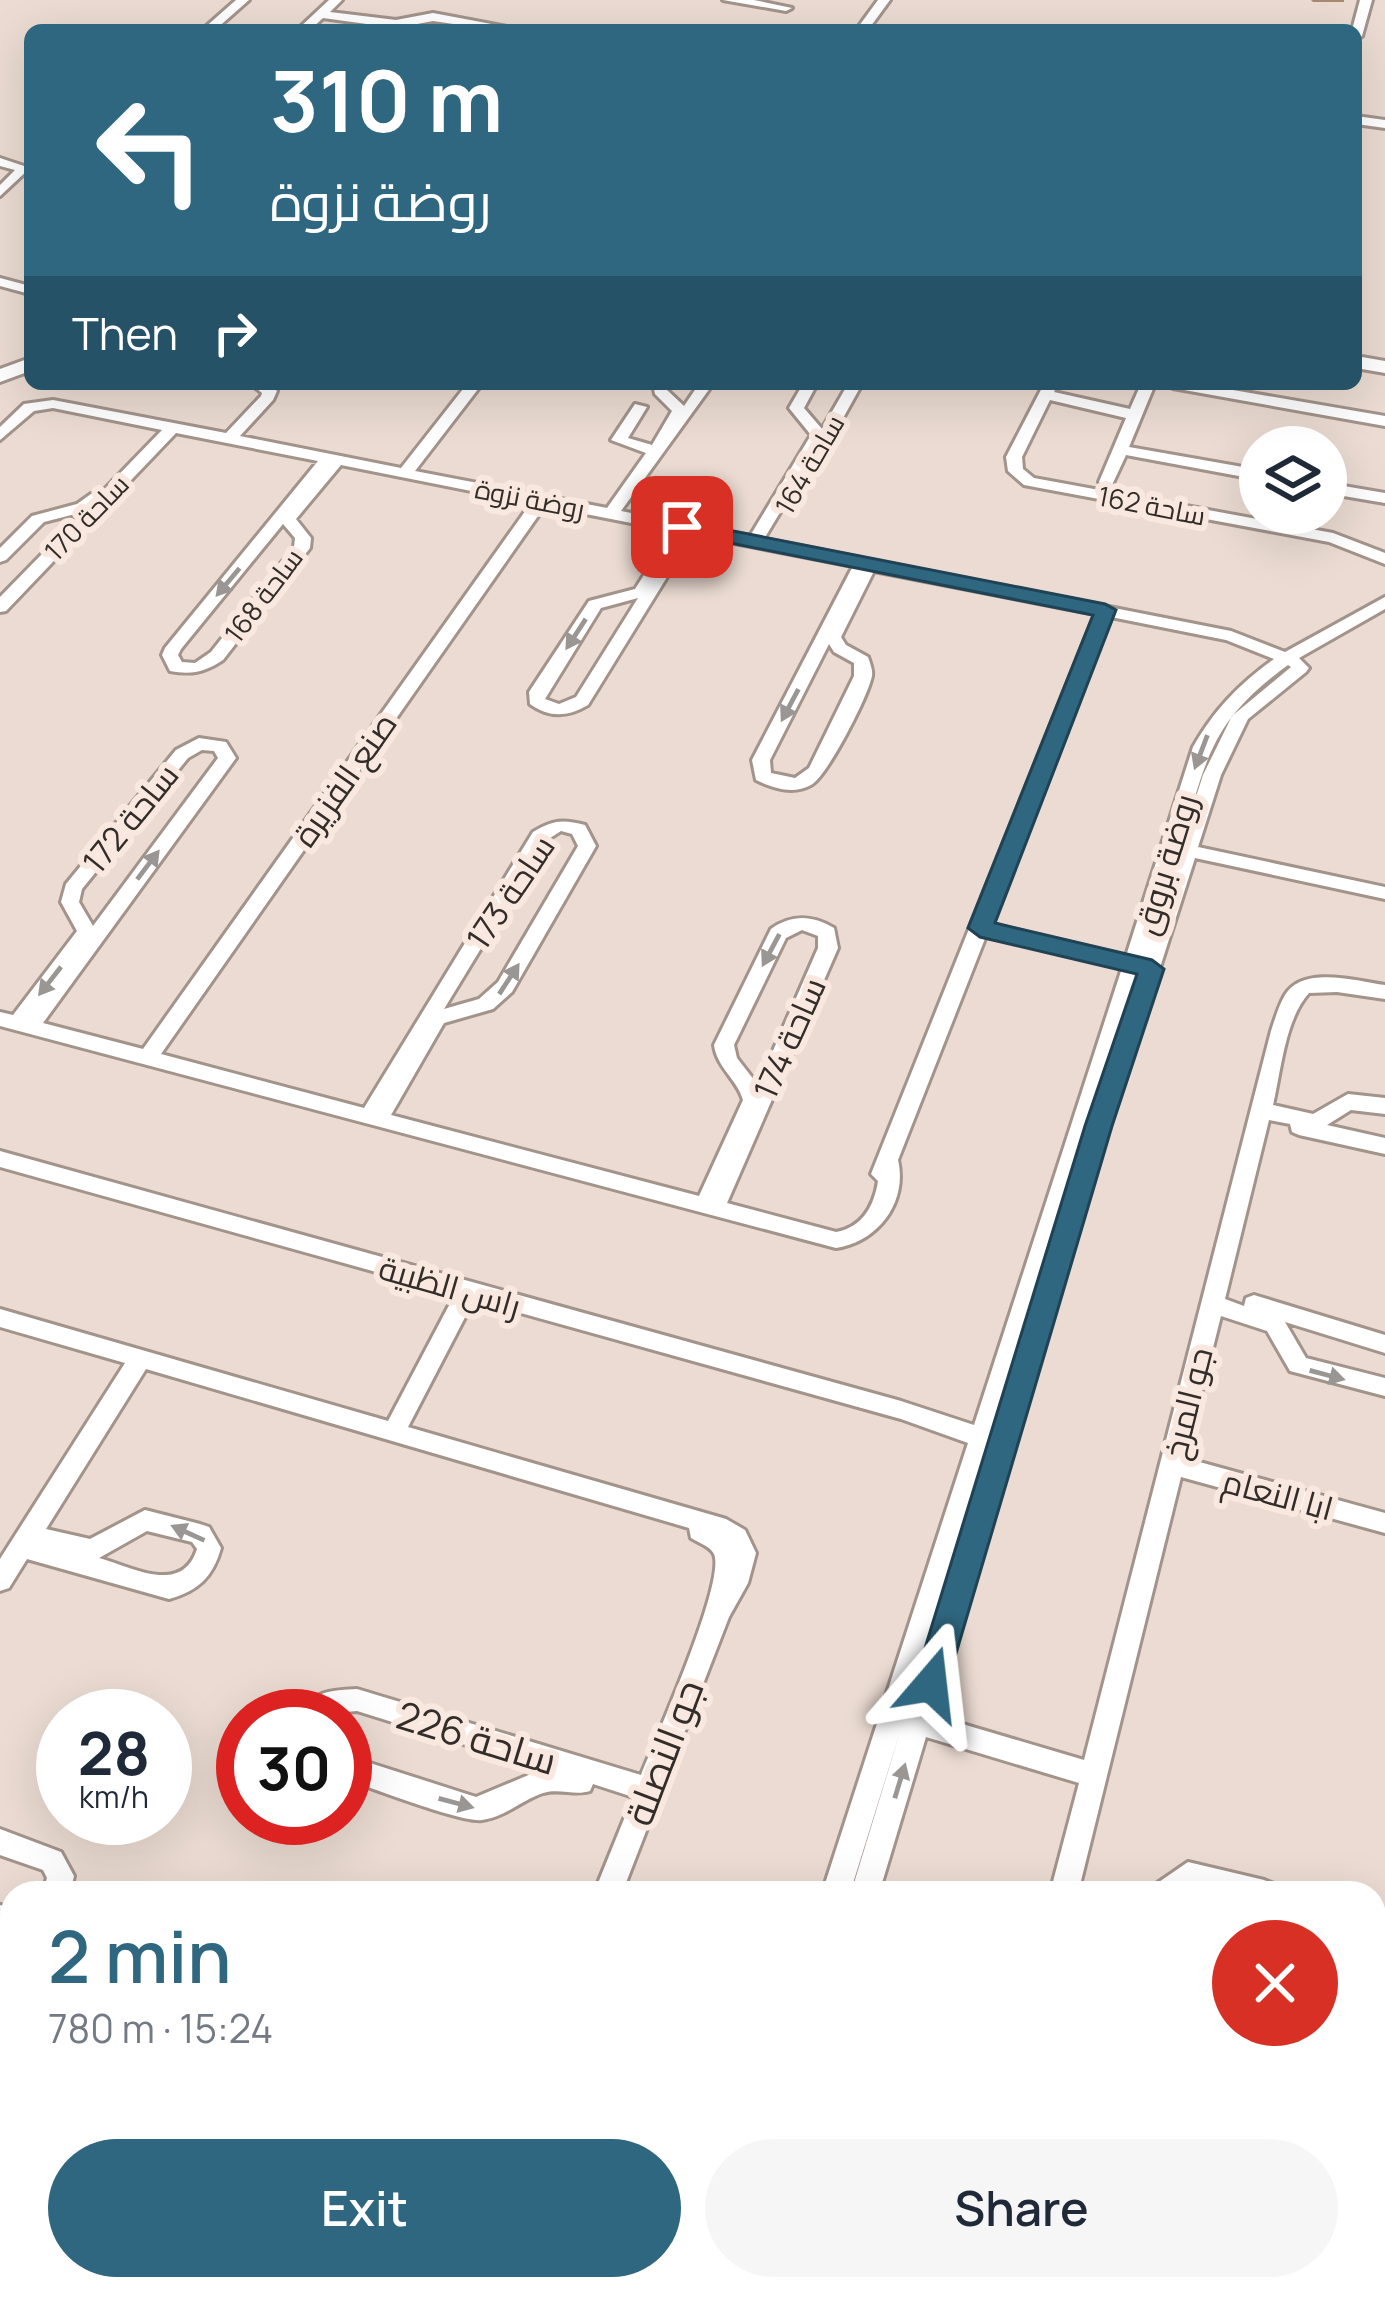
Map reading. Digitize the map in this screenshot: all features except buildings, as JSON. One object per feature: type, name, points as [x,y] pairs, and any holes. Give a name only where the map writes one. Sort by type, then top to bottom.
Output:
[{"type":"street","points":[[215,24],[243,0]]},
{"type":"street","points":[[310,24],[336,0]]},
{"type":"street","points":[[730,0],[785,8]]},
{"type":"street","points":[[753,0],[785,8]]},
{"type":"street","points":[[320,15],[390,24]]},
{"type":"street","points":[[420,24],[435,17],[479,24]]},
{"type":"street","points":[[4,163],[17,171],[7,186]]},
{"type":"street","points":[[232,440],[268,397],[268,390]]},
{"type":"street","points":[[232,440],[278,390]]},
{"type":"street","points":[[401,473],[466,390]]},
{"type":"street","points":[[615,514],[680,413],[660,390]]},
{"type":"street","name":"ساحة 164","points":[[759,544],[819,435],[796,408],[806,390]]},
{"type":"street","name":"ساحة 164","points":[[759,544],[852,390]]},
{"type":"street","points":[[1107,482],[1145,390]]},
{"type":"street","points":[[1207,390],[1385,421]]},
{"type":"street","points":[[671,402],[701,392]]},
{"type":"street","points":[[615,514],[701,392]]},
{"type":"street","points":[[1046,394],[1135,415]]},
{"type":"street","name":"ساحة 162","points":[[1046,394],[1014,457],[1016,471],[1035,484],[1333,538],[1385,559]]},
{"type":"street","points":[[640,407],[619,440],[655,451]]},
{"type":"street","name":"روضة نزوة","points":[[0,437],[40,409],[96,414],[1105,610],[1244,639],[1296,663]]},
{"type":"street","points":[[807,421],[834,420]]},
{"type":"street","name":"ساحة 170","points":[[0,557],[38,519],[94,500],[168,427]]},
{"type":"street","name":"ساحة 170","points":[[0,607],[168,427]]},
{"type":"street","points":[[1120,450],[1239,472]]},
{"type":"street","name":"ساحة 168","points":[[332,460],[287,522],[303,538],[302,548],[217,656],[199,668],[176,667],[170,656],[173,648],[332,460]]},
{"type":"street","points":[[1347,492],[1385,498]]},
{"type":"street","name":"صنع الفزيرة","points":[[148,1058],[540,501]]},
{"type":"street","points":[[60,512],[75,518],[78,526]]},
{"type":"street","points":[[685,528],[582,701],[564,710],[536,700],[590,611],[645,588],[685,528]]},
{"type":"street","points":[[265,537],[296,532]]},
{"type":"street","points":[[866,564],[834,628],[834,643],[862,661],[865,670],[815,772],[797,784],[772,782],[762,776],[761,760],[866,564]]},
{"type":"street","points":[[612,599],[637,612]]},
{"type":"street","name":"روضة بروق","points":[[841,1881],[906,1720],[1006,1438],[1179,849],[1228,735],[1296,663],[1385,602]]},
{"type":"street","points":[[16,1023],[836,1240],[864,1234],[890,1178],[890,1165],[1105,610]]},
{"type":"street","name":"روضة بروق","points":[[1296,663],[1385,617]]},
{"type":"street","points":[[815,656],[847,652]]},
{"type":"street","name":"ساحة 172","points":[[199,744],[220,746],[227,758],[223,764],[118,906],[16,1023],[85,936],[87,927],[69,898],[74,888],[182,754],[199,744]]},
{"type":"street","name":"ساحة 173","points":[[558,825],[579,829],[587,839],[584,852],[505,987],[478,1006],[437,1018],[374,1117],[447,987],[541,836],[558,825]]},
{"type":"street","points":[[1179,849],[1385,893]]},
{"type":"street","points":[[80,914],[96,915],[118,906]]},
{"type":"street","name":"ساحة 174","points":[[810,924],[830,940],[778,1065],[710,1205],[753,1100],[751,1086],[724,1054],[724,1045],[778,934],[791,925],[810,924]]},
{"type":"street","points":[[980,928],[1144,967]]},
{"type":"street","name":"روضة بروق","points":[[868,1881],[980,1432],[1144,967]]},
{"type":"street","name":"جو المرخ","points":[[1072,1881],[1093,1775],[1281,1031],[1294,995],[1304,986],[1377,991]]},
{"type":"street","points":[[447,987],[455,1000],[478,1006]]},
{"type":"street","points":[[739,1074],[760,1073],[778,1065]]},
{"type":"street","points":[[1259,1114],[1307,1122],[1348,1102],[1385,1106]]},
{"type":"street","points":[[1333,1112],[1349,1138]]},
{"type":"street","points":[[1259,1114],[1385,1146]]},
{"type":"street","name":"راس الظبية","points":[[0,1159],[1006,1438]]},
{"type":"street","points":[[394,1431],[469,1291]]},
{"type":"street","points":[[1214,1299],[1385,1344]]},
{"type":"street","points":[[1214,1299],[1266,1319],[1284,1340],[1292,1359],[1308,1370],[1385,1387]]},
{"type":"street","name":"جو النصلة","points":[[0,1318],[640,1507],[702,1531],[726,1550],[728,1568],[718,1612],[613,1881]]},
{"type":"street","points":[[1284,1340],[1295,1328],[1313,1322]]},
{"type":"street","points":[[0,1580],[140,1359]]},
{"type":"street","name":"ابا النعام","points":[[1172,1464],[1385,1523]]},
{"type":"street","points":[[153,1520],[200,1534],[209,1548],[202,1568],[178,1586],[119,1576],[25,1541],[84,1551],[136,1522],[153,1520]]},
{"type":"street","points":[[114,1536],[119,1576]]},
{"type":"street","name":"ساحة 226","points":[[372,1705],[645,1795]]},
{"type":"street","points":[[906,1720],[1093,1775]]},
{"type":"street","points":[[507,1746],[516,1769],[514,1794]]},
{"type":"street","name":"ساحة 226","points":[[372,1776],[463,1807],[491,1807],[556,1776],[645,1795]]},
{"type":"street","points":[[0,1842],[52,1861],[60,1881]]},
{"type":"street","points":[[1182,1881],[1188,1876],[1210,1881]]},
{"type":"route","points":[[682,527],[1105,610],[980,928],[1152,969],[1099,1126],[931,1684]]}]
